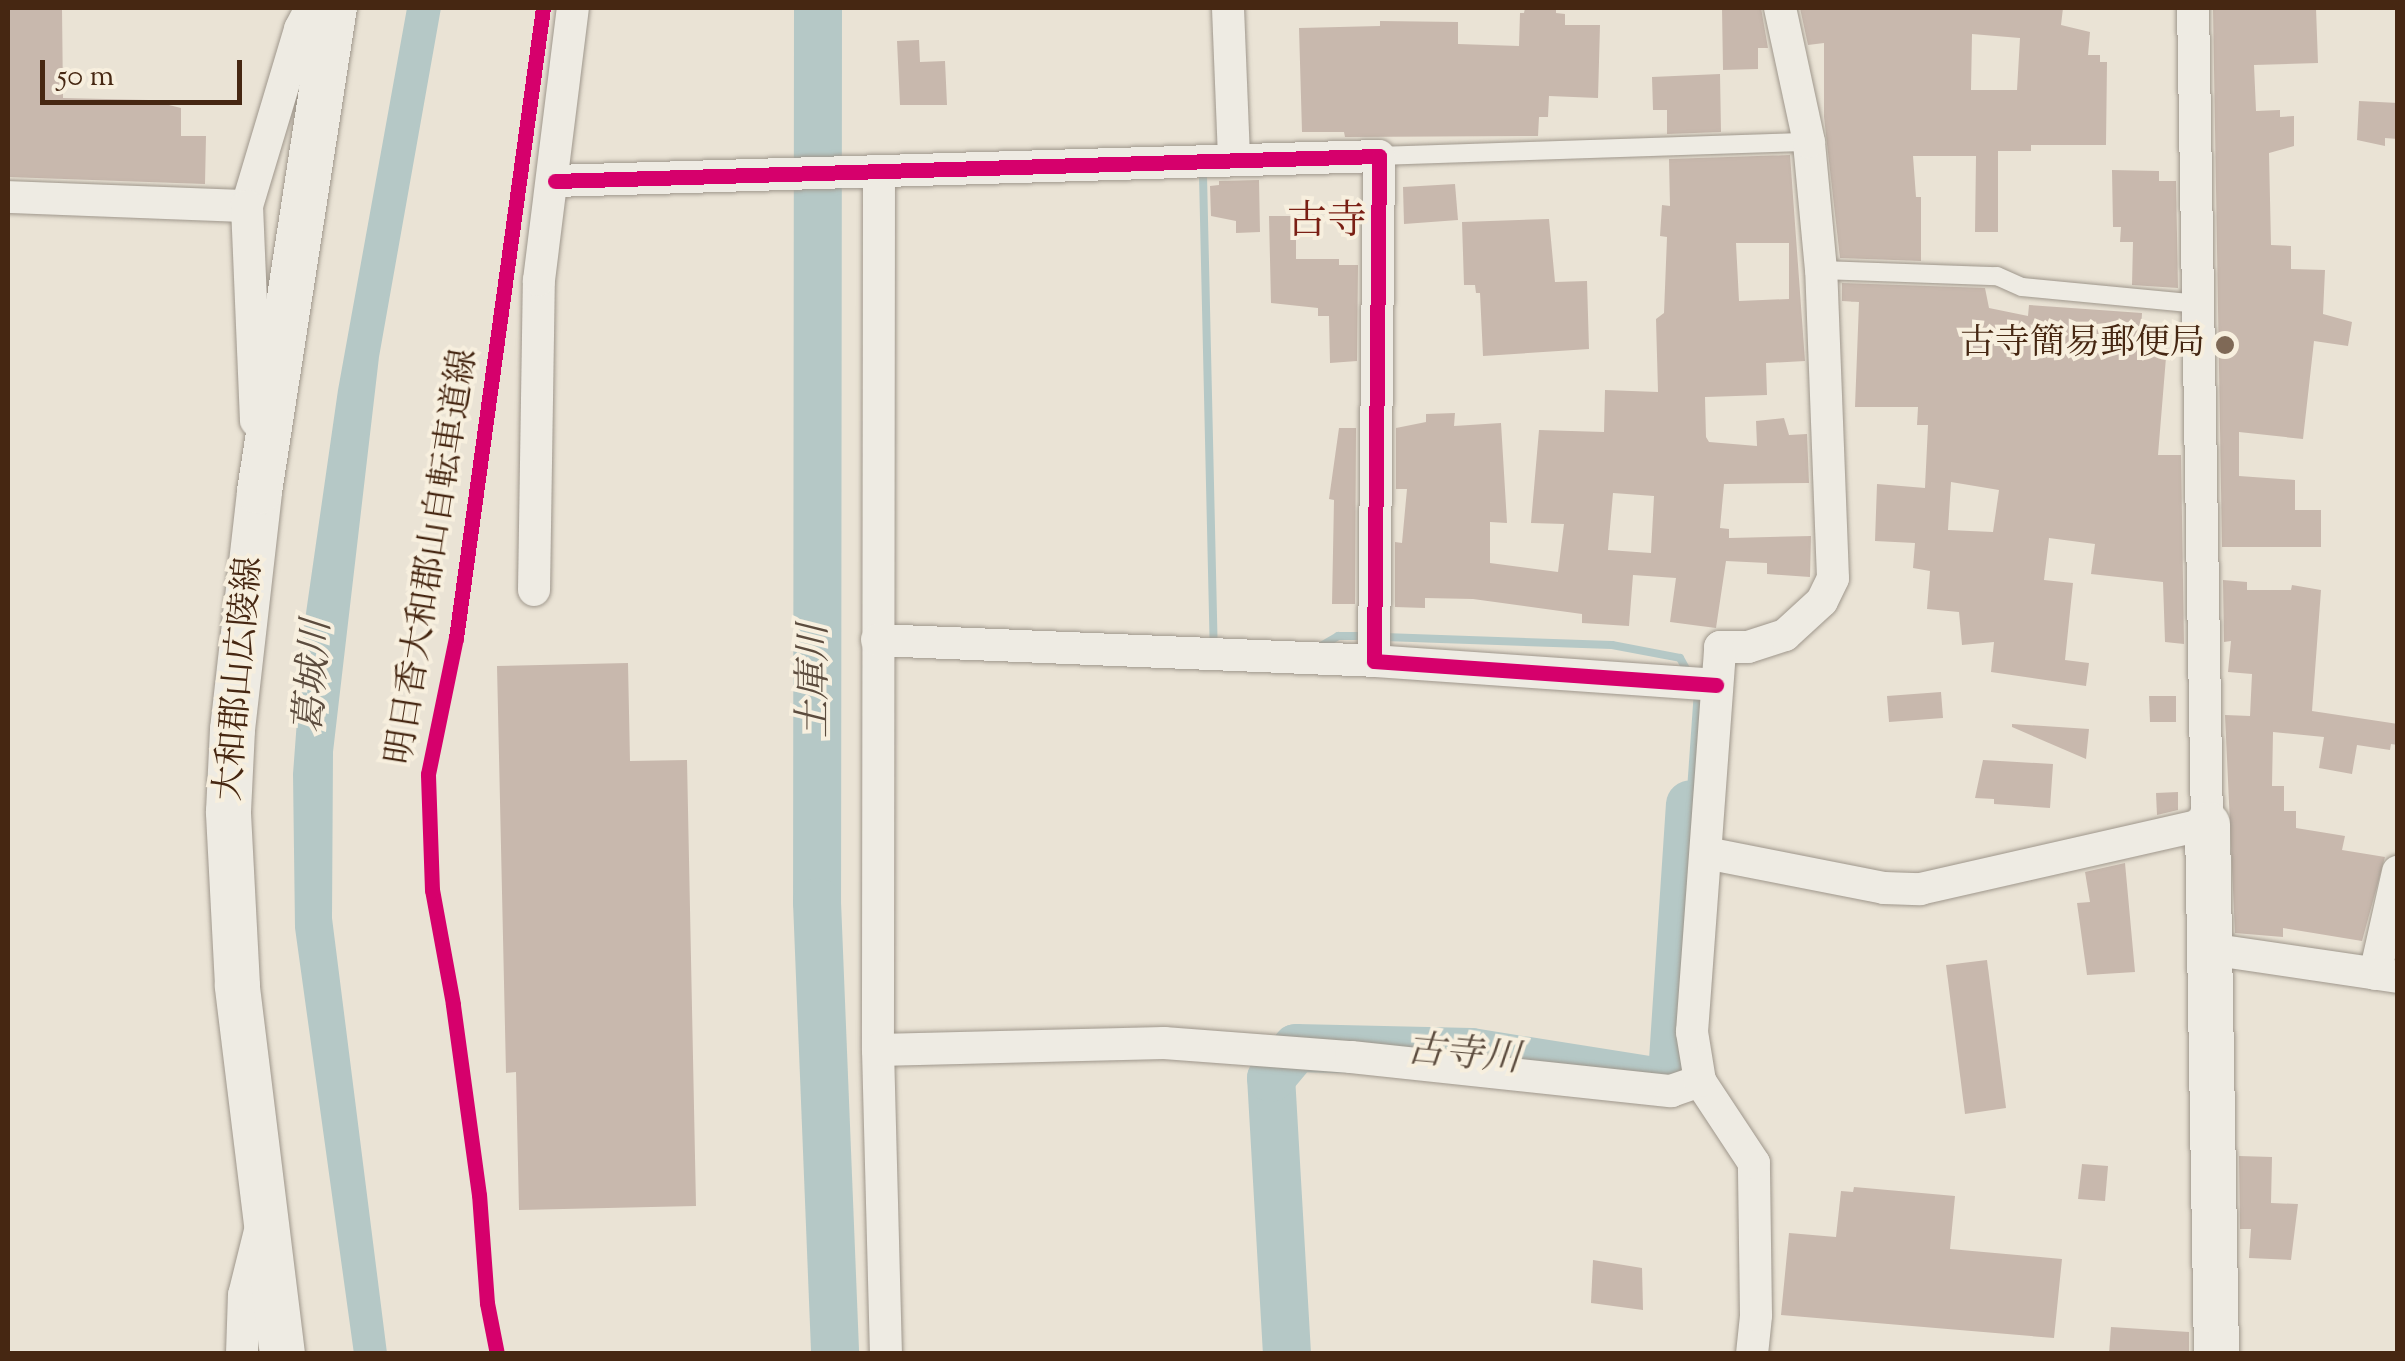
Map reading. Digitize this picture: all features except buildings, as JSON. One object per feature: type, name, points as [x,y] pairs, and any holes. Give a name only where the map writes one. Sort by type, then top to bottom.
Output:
[{"type":"main road","name":"大和郡山広陵線","points":[[282,1354],[237,985],[228,812],[232,729],[259,491],[334,8]]},
{"type":"main road","points":[[2207,824],[2216,1354]]},
{"type":"street","points":[[259,491],[247,206],[300,29],[311,8]]},
{"type":"street","points":[[534,590],[539,280],[573,8]]},
{"type":"street","points":[[1228,8],[1234,158]]},
{"type":"street","points":[[1752,1354],[1756,1315],[1754,1163],[1700,1081],[1692,1032],[1720,647],[1748,647],[1785,635],[1822,601],[1832,578],[1821,270],[1809,142],[1780,8]]},
{"type":"street","points":[[1706,853],[1884,888],[1920,889],[2207,824],[2192,8]]},
{"type":"street","points":[[554,181],[1379,156],[1374,661]]},
{"type":"street","points":[[864,174],[877,640],[878,1050],[886,1354]]},
{"type":"street","points":[[8,198],[247,206]]},
{"type":"street","points":[[877,640],[1374,661],[1716,685]]},
{"type":"street","points":[[2209,949],[2386,976],[2398,872]]},
{"type":"street","points":[[878,1050],[1164,1043],[1351,1056],[1671,1091],[1700,1081]]},
{"type":"street","points":[[242,1354],[244,1296],[263,1217]]},
{"type":"lane","points":[[1379,156],[1809,142]]},
{"type":"lane","points":[[1821,270],[1997,276],[2022,287],[2199,304]]},
{"type":"water","name":"葛城川","points":[[407,8],[441,8],[379,357],[333,752],[332,918],[387,1353],[354,1354],[295,928],[293,774],[304,627],[338,390]]},
{"type":"waterway","name":"土庫川","points":[[818,8],[817,902],[835,1354]]},
{"type":"waterway","points":[[1203,175],[1214,645]]},
{"type":"waterway","points":[[1321,646],[1338,636],[1365,636]]},
{"type":"waterway","points":[[1384,637],[1612,645],[1680,658],[1689,674]]},
{"type":"waterway","points":[[1690,805],[1698,690]]},
{"type":"waterway","name":"古寺川","points":[[1287,1354],[1271,1078],[1296,1048],[1471,1052],[1661,1082],[1672,1075],[1690,805]]},
{"type":"cycle path","name":"明日香大和郡山自転車道線","points":[[497,1354],[487,1303],[479,1195],[453,1004],[432,890],[428,774],[456,638],[543,8]]},
{"type":"cycle path","points":[[555,181],[1379,156],[1374,661],[1716,685]]},
{"type":"place","name":"古寺簡易郵便局","points":[[2225,345]]},
{"type":"district","name":"古寺","points":[[1327,224]]}]
